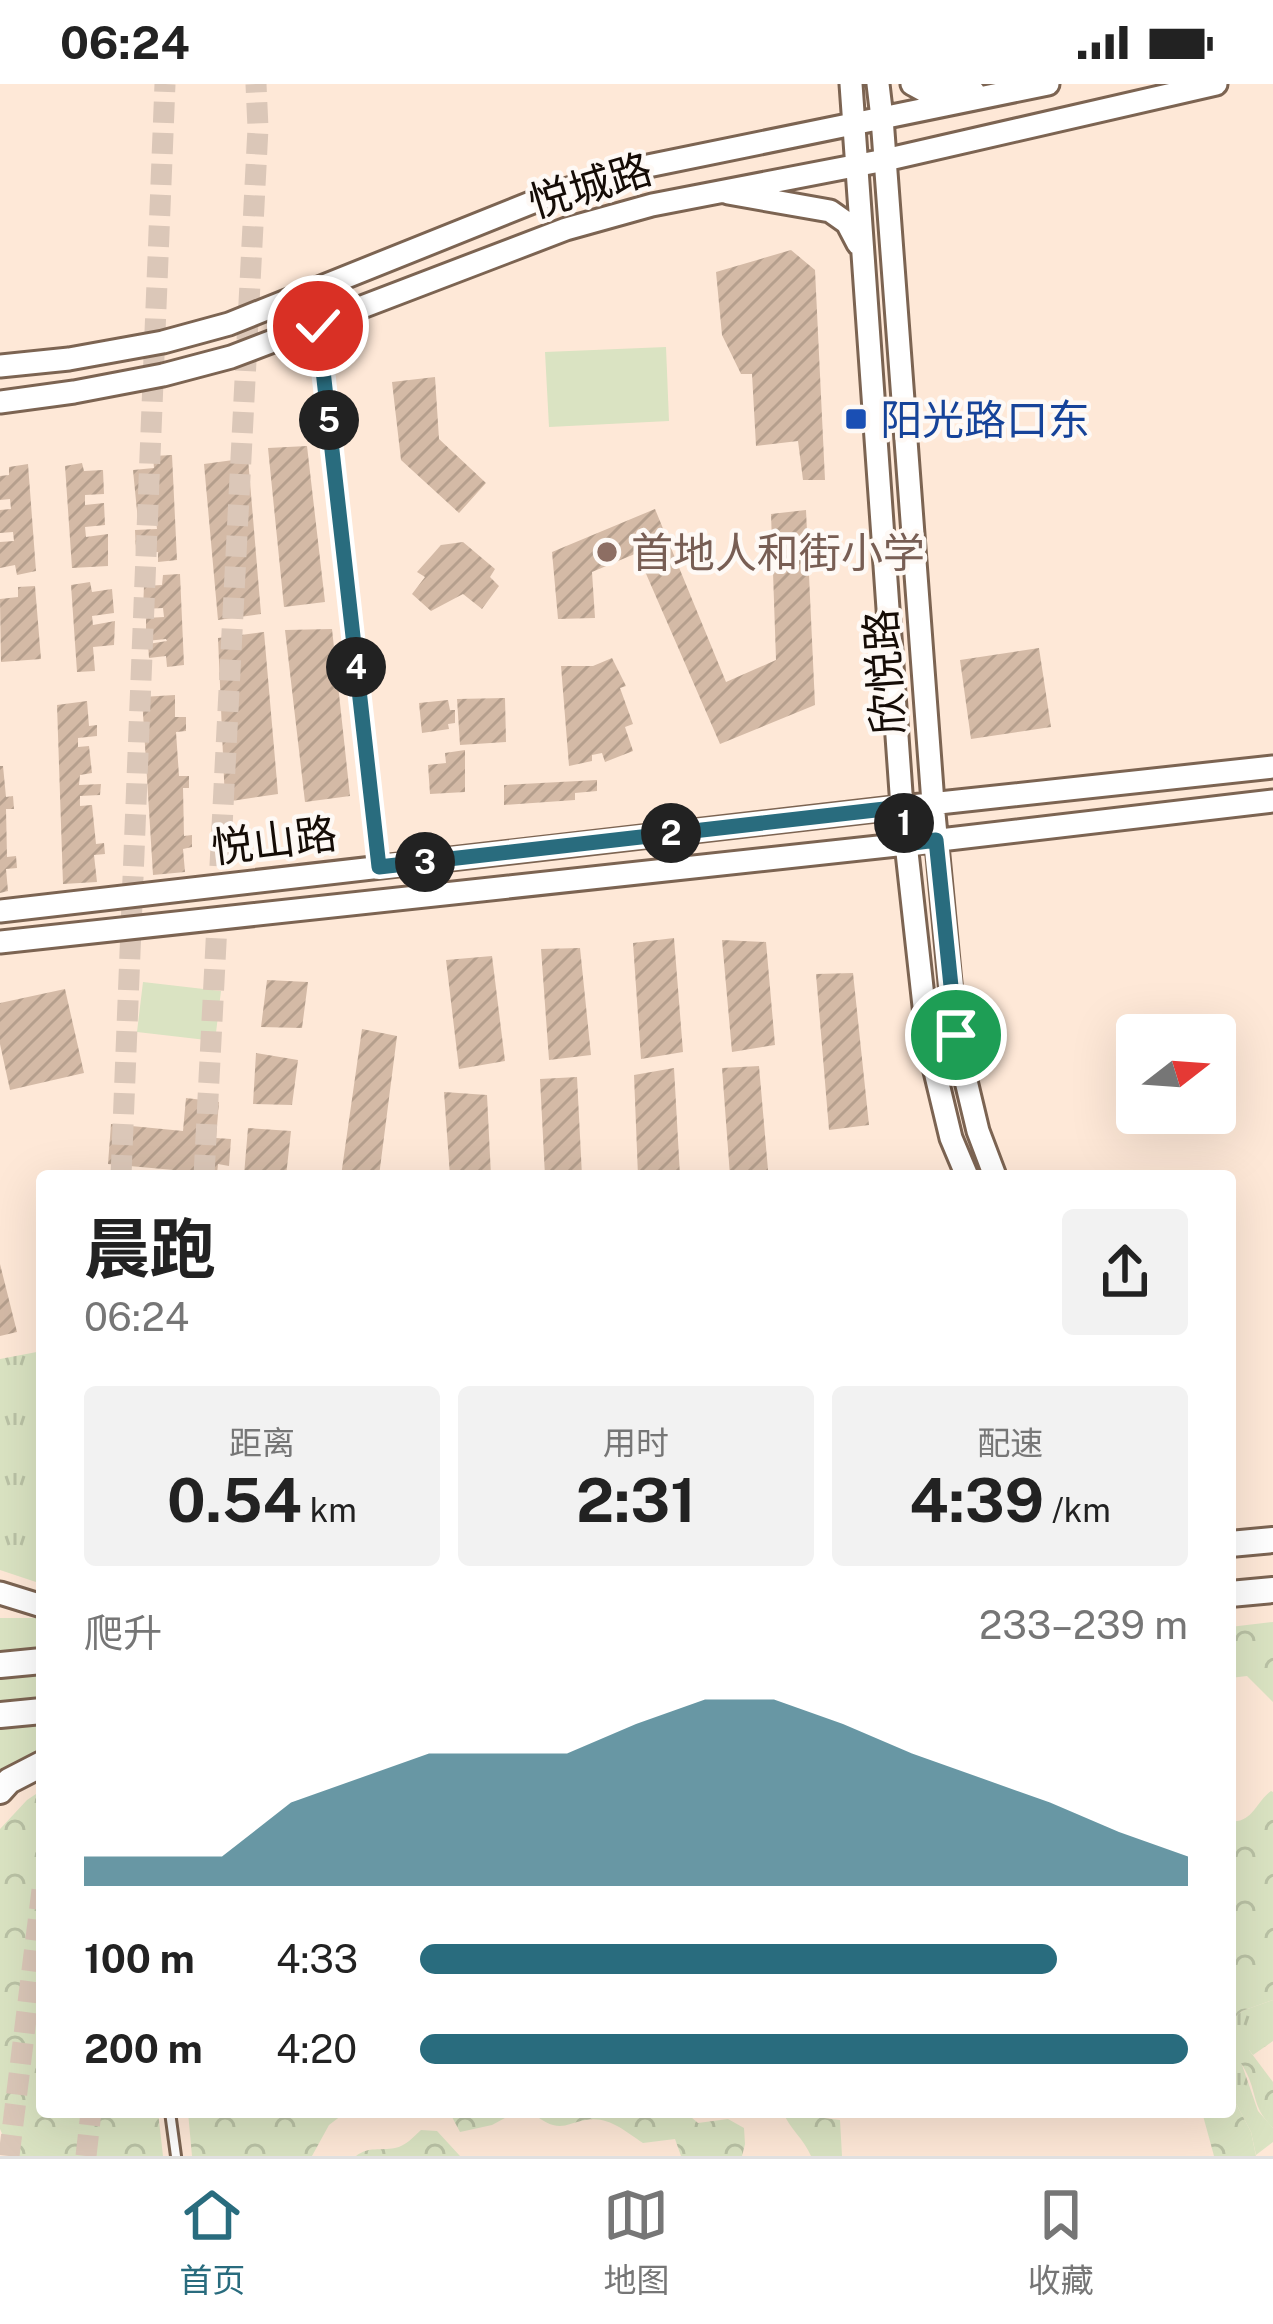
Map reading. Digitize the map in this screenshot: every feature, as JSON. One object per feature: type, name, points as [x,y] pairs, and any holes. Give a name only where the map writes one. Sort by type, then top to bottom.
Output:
[{"type":"highway","points":[[1236,1543],[1273,1540]]},
{"type":"highway","points":[[1236,1593],[1273,1590]]},
{"type":"highway","points":[[0,1666],[36,1662]]},
{"type":"highway","points":[[0,1715],[36,1712]]},
{"type":"highway","points":[[0,1791],[36,1767]]},
{"type":"main road","name":"欣悦路","points":[[851,84],[902,807],[928,1042],[951,1138],[964,1170]]},
{"type":"main road","name":"欣悦路","points":[[878,84],[936,840],[956,1035],[978,1132],[993,1170]]},
{"type":"main road","points":[[913,84],[923,90],[1004,94]]},
{"type":"main road","name":"悦城路","points":[[0,366],[70,359],[229,325],[559,192],[643,167],[1048,84]]},
{"type":"main road","name":"悦城路","points":[[0,402],[163,376],[231,357],[566,229],[652,205],[885,160],[1216,84]]},
{"type":"main road","points":[[715,191],[830,211],[848,223],[862,253]]},
{"type":"main road","name":"悦山路","points":[[0,911],[1273,767]]},
{"type":"main road","name":"悦山路","points":[[0,942],[1273,801]]},
{"type":"main road","points":[[0,1593],[36,1604]]},
{"type":"street","points":[[318,326],[379,867]]},
{"type":"lane","points":[[171,2118],[176,2156]]},
{"type":"green space","points":[[666,347],[669,421],[549,427],[545,352]]},
{"type":"green space","points":[[143,982],[221,991],[215,1041],[137,1032]]},
{"type":"green space","points":[[36,1352],[36,1582],[0,1570],[0,1359]]},
{"type":"green space","points":[[0,1618],[36,1618],[36,1757],[0,1783]]},
{"type":"green space","points":[[1273,1622],[1273,1702],[1247,1676],[1236,1677],[1236,1626]]},
{"type":"green space","points":[[1273,1792],[1273,2000],[1236,2016],[1236,1821],[1249,1816]]},
{"type":"green space","points":[[36,1794],[36,2118],[159,2118],[163,2156],[12,2156],[0,2129],[0,1829]]},
{"type":"green space","points":[[1273,2000],[1273,2041],[1253,2055],[1249,2050],[1242,2065],[1258,2111],[1273,2128],[1273,2142],[1256,2155],[1251,2132],[1236,2103],[1236,2016]]},
{"type":"green space","points":[[1249,2050],[1273,2082],[1273,2128],[1261,2113],[1236,2052]]},
{"type":"green space","points":[[1236,2103],[1251,2132],[1256,2156],[1214,2156],[1204,2118],[1236,2118]]},
{"type":"green space","points":[[189,2118],[338,2118],[312,2156],[192,2156]]},
{"type":"green space","points":[[453,2118],[505,2118],[492,2125],[460,2132]]},
{"type":"green space","points":[[538,2118],[692,2118],[698,2123],[728,2119],[744,2128],[745,2144],[742,2156],[681,2156],[675,2139],[643,2143],[607,2121],[547,2123]]},
{"type":"green space","points":[[786,2118],[840,2120],[842,2156],[811,2156]]},
{"type":"green space","points":[[421,2130],[437,2131],[460,2156],[356,2156],[399,2147]]},
{"type":"building","points":[[791,250],[815,270],[825,480],[803,480],[798,441],[756,446],[752,374],[741,374],[722,335],[716,272]]},
{"type":"building","points":[[435,377],[439,439],[486,483],[459,513],[401,460],[392,382]]},
{"type":"building","points":[[307,446],[325,602],[284,607],[268,448]]},
{"type":"building","points":[[172,455],[177,560],[158,562],[158,552],[136,553],[135,530],[157,529],[156,520],[138,521],[133,470],[154,468],[153,456]]},
{"type":"building","points":[[248,458],[261,614],[218,620],[204,464]]},
{"type":"building","points":[[82,463],[84,471],[103,470],[104,494],[85,495],[85,505],[104,503],[105,525],[85,527],[86,537],[108,534],[108,566],[72,568],[65,466]]},
{"type":"building","points":[[28,464],[36,571],[17,575],[15,565],[0,568],[0,542],[14,541],[13,532],[0,533],[0,510],[11,509],[10,499],[0,500],[0,476],[9,475],[9,467]]},
{"type":"building","points":[[655,509],[726,682],[776,660],[771,514],[806,510],[815,705],[720,744],[637,553],[592,572],[595,618],[558,619],[552,552]]},
{"type":"building","points":[[463,542],[495,569],[490,577],[499,586],[482,609],[463,594],[431,611],[412,594],[425,577],[417,572],[441,545]]},
{"type":"building","points":[[180,574],[184,665],[167,667],[166,656],[149,658],[148,644],[167,641],[146,641],[146,618],[164,617],[163,608],[143,609],[144,586],[162,585],[163,575]]},
{"type":"building","points":[[90,582],[92,592],[112,589],[114,613],[92,616],[93,625],[115,621],[114,645],[93,647],[95,671],[77,672],[71,585]]},
{"type":"building","points":[[35,586],[41,659],[1,662],[0,599],[18,597],[18,587]]},
{"type":"building","points":[[332,629],[350,796],[305,802],[285,630]]},
{"type":"building","points":[[264,632],[278,794],[225,802],[218,638]]},
{"type":"building","points":[[1039,648],[1051,727],[971,739],[960,660]]},
{"type":"building","points":[[612,658],[626,686],[620,688],[633,724],[625,727],[633,751],[605,762],[602,753],[592,755],[592,761],[569,766],[561,666],[593,666]]},
{"type":"building","points":[[175,695],[175,717],[186,717],[186,731],[176,732],[179,776],[189,776],[189,788],[183,788],[184,836],[192,835],[192,847],[183,849],[185,872],[153,875],[142,697]]},
{"type":"building","points":[[505,698],[506,742],[460,745],[457,699]]},
{"type":"building","points":[[448,700],[450,710],[455,710],[455,723],[448,724],[449,729],[422,733],[419,703]]},
{"type":"building","points":[[87,701],[89,726],[97,725],[97,736],[78,738],[78,747],[89,746],[92,773],[80,775],[79,785],[101,784],[100,795],[80,796],[80,806],[92,805],[96,844],[104,843],[105,854],[94,855],[97,882],[63,884],[57,705]]},
{"type":"building","points":[[465,750],[465,792],[430,794],[428,765],[446,763],[445,753]]},
{"type":"building","points":[[0,766],[6,797],[13,796],[14,809],[6,809],[7,857],[16,856],[17,868],[6,869],[8,891],[0,893]]},
{"type":"building","points":[[597,780],[597,791],[575,793],[575,800],[504,805],[504,785]]},
{"type":"building","points":[[674,938],[683,1052],[641,1059],[633,943]]},
{"type":"building","points":[[722,940],[766,942],[775,1045],[732,1052]]},
{"type":"building","points":[[580,948],[591,1055],[549,1060],[541,949]]},
{"type":"building","points":[[492,956],[505,1061],[459,1069],[446,960]]},
{"type":"building","points":[[853,973],[869,1125],[829,1130],[816,974]]},
{"type":"building","points":[[267,980],[308,982],[302,1028],[261,1027]]},
{"type":"building","points":[[65,989],[84,1073],[10,1090],[0,1044],[0,1003]]},
{"type":"building","points":[[362,1029],[397,1036],[380,1170],[342,1170]]},
{"type":"building","points":[[256,1053],[298,1060],[292,1105],[253,1104]]},
{"type":"building","points":[[759,1066],[768,1170],[730,1170],[722,1068]]},
{"type":"building","points":[[674,1068],[680,1170],[638,1170],[634,1075]]},
{"type":"building","points":[[577,1077],[582,1170],[545,1170],[540,1079]]},
{"type":"building","points":[[444,1092],[487,1095],[491,1170],[450,1170]]},
{"type":"building","points":[[186,1098],[219,1102],[216,1138],[231,1139],[229,1166],[173,1170],[108,1164],[111,1124],[183,1131]]},
{"type":"building","points":[[248,1128],[291,1131],[287,1170],[244,1170]]},
{"type":"building","points":[[0,1264],[17,1332],[0,1336]]},
{"type":"tunnel","points":[[121,1170],[165,84]]},
{"type":"tunnel","points":[[204,1170],[258,128],[256,84]]},
{"type":"tunnel","points":[[9,2156],[36,1938]]},
{"type":"tunnel","points":[[86,2156],[90,2118]]},
{"type":"place","name":"阳光路口东","points":[[856,419]]},
{"type":"place","name":"首地人和街小学","points":[[607,552]]},
{"type":"route","points":[[318,326],[379,867],[902,807],[906,844],[936,840],[956,1035]]}]
